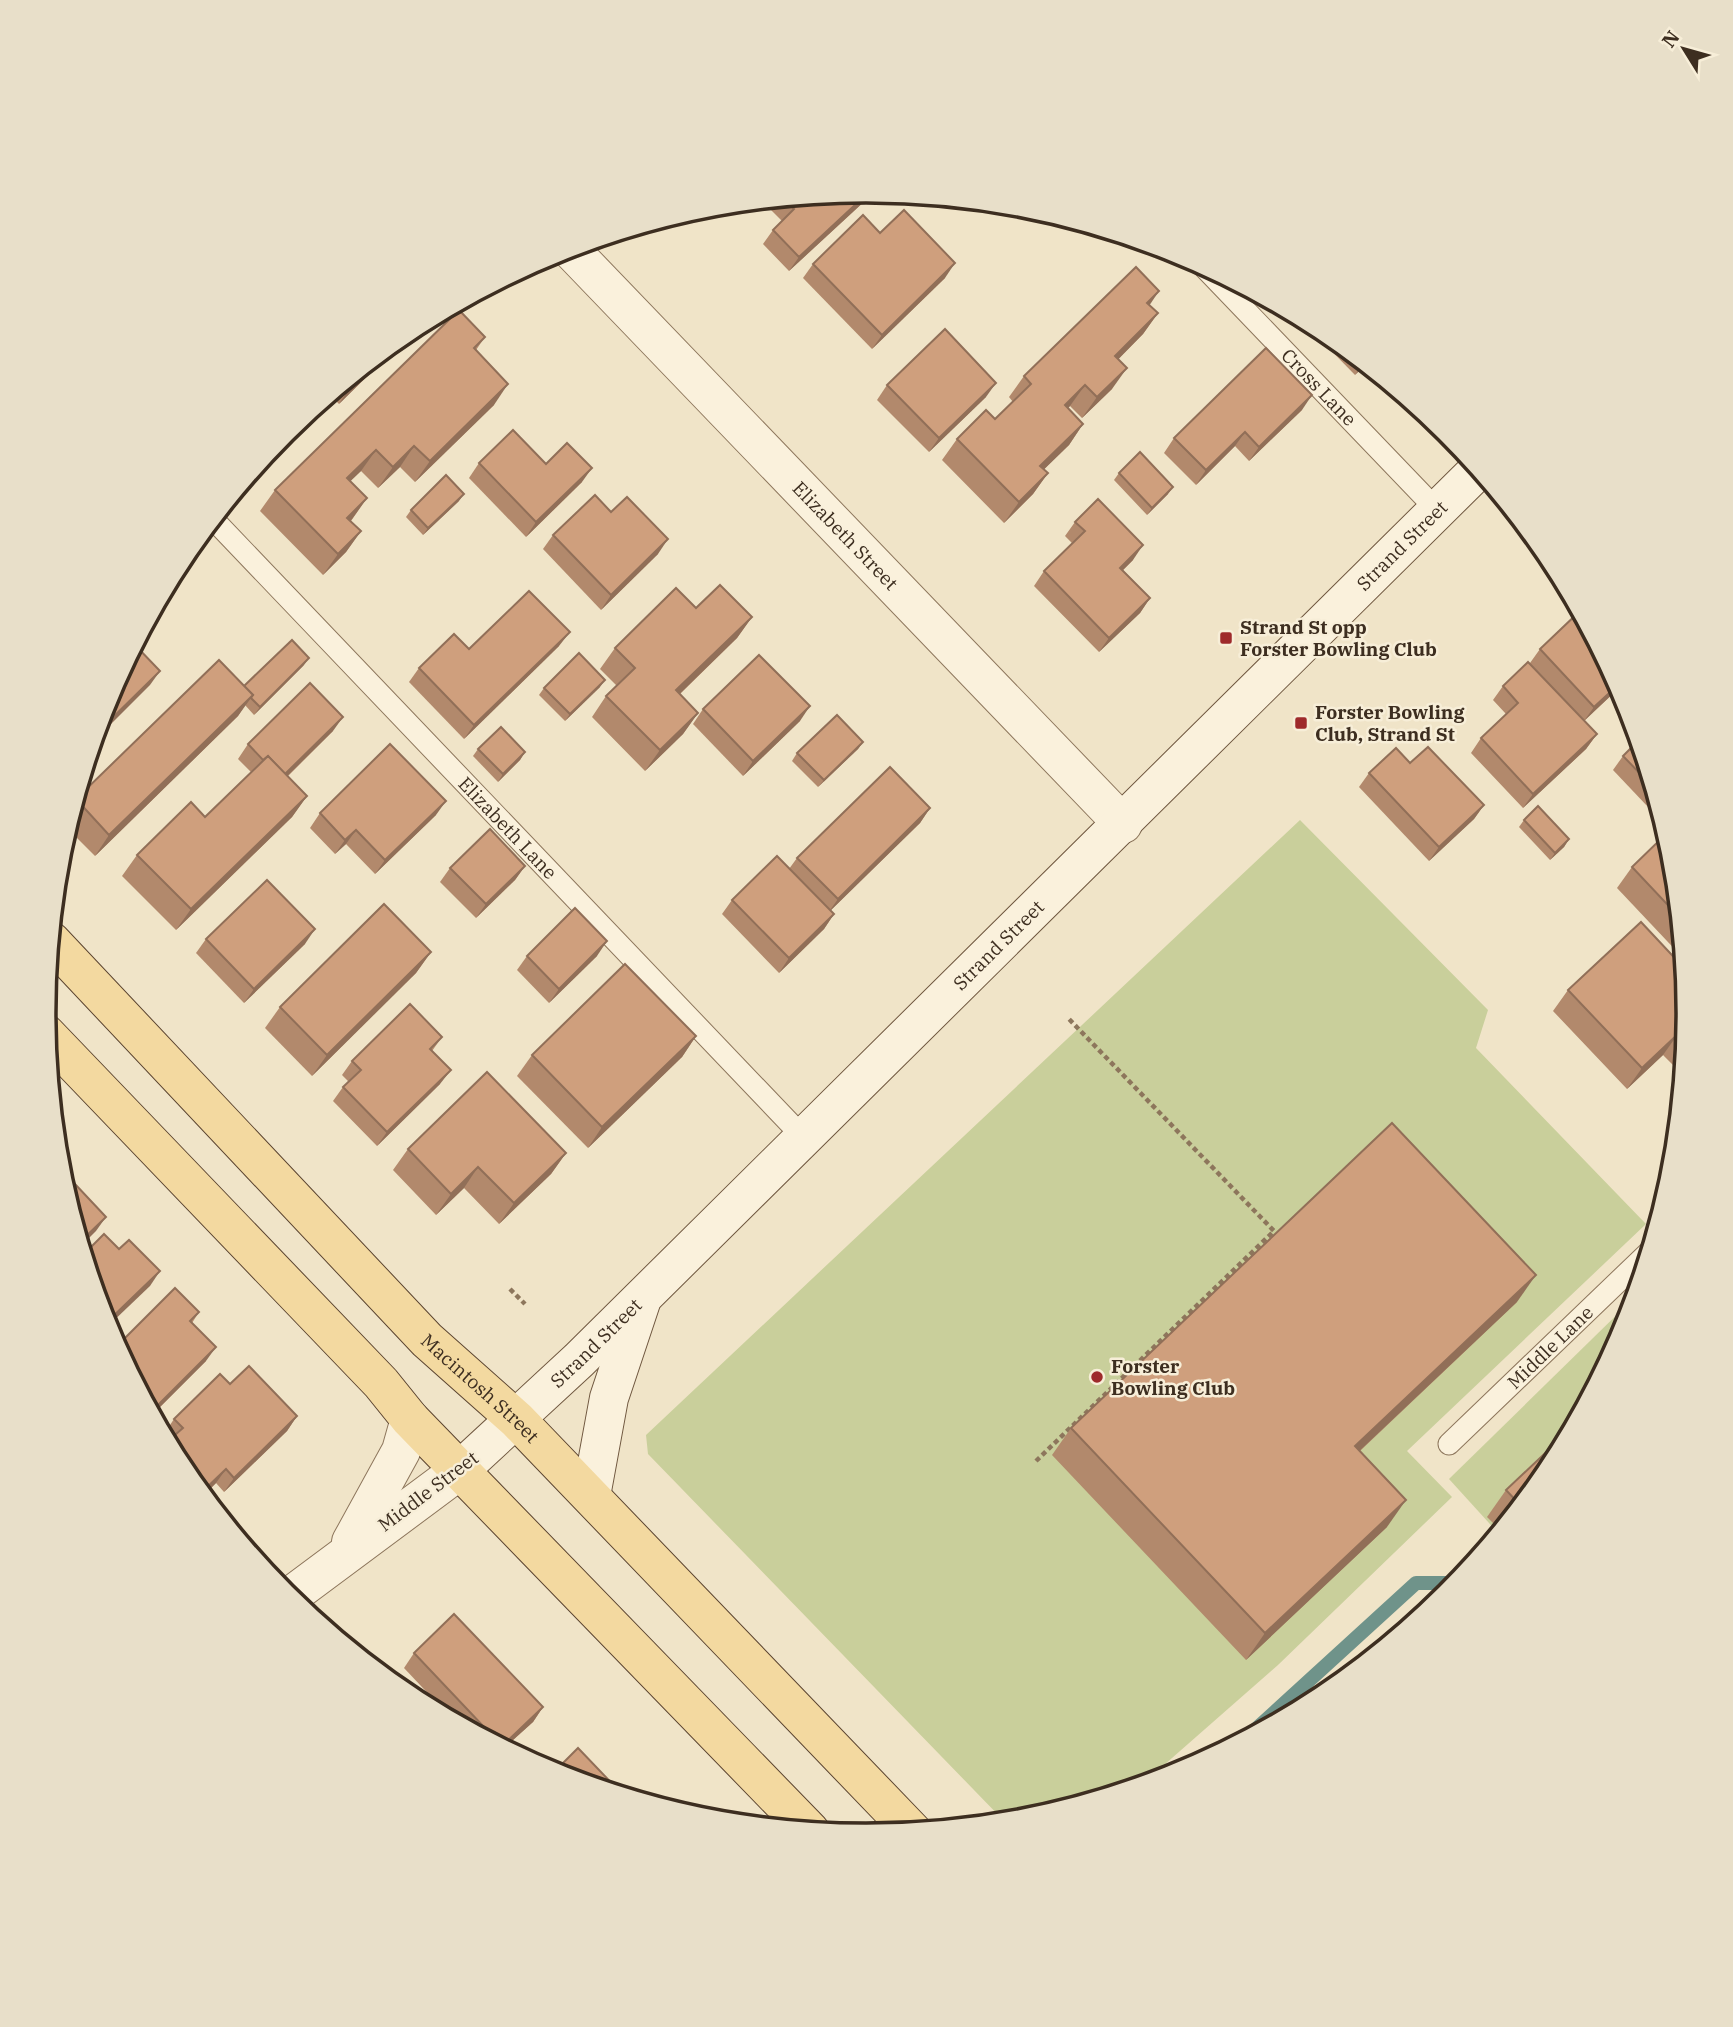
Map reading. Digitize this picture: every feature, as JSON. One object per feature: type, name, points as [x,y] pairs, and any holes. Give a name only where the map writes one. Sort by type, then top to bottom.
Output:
[{"type":"main road","name":"Macintosh Street","points":[[59,949],[427,1340],[517,1420],[905,1823]]},
{"type":"main road","points":[[57,1046],[381,1383],[410,1419],[800,1821]]},
{"type":"street","name":"Elizabeth Street","points":[[577,257],[1123,824]]},
{"type":"street","name":"Strand Street","points":[[517,1420],[1123,824],[1473,475]]},
{"type":"street","points":[[591,1496],[609,1398],[643,1296]]},
{"type":"street","name":"Middle Street","points":[[340,1562],[401,1451],[410,1419]]},
{"type":"street","name":"Middle Street","points":[[298,1591],[460,1470],[517,1420]]},
{"type":"lane","name":"Cross Lane","points":[[1221,285],[1437,510]]},
{"type":"lane","name":"Elizabeth Lane","points":[[219,525],[804,1138]]},
{"type":"lane","name":"Middle Lane","points":[[1449,1444],[1637,1263]]},
{"type":"path","points":[[1036,1461],[1274,1231],[1067,1017]]},
{"type":"path","points":[[510,1289],[525,1304]]},
{"type":"green space","name":"Forster Bowling Club","points":[[1300,820],[1488,1010],[1476,1048],[1646,1224],[1407,1451],[1452,1497],[1278,1665],[1160,1768],[1076,1796],[1025,1808],[996,1813],[648,1454],[646,1435]]},
{"type":"green space","points":[[1620,1312],[1593,1372],[1568,1419],[1540,1464],[1493,1527],[1449,1479]]},
{"type":"building","points":[[857,203],[799,257],[773,230],[794,209],[792,207]]},
{"type":"building","points":[[904,210],[955,263],[882,335],[813,264],[863,215],[880,233]]},
{"type":"building","points":[[1136,267],[1159,291],[1147,303],[1158,313],[1115,356],[1127,368],[1097,397],[1085,385],[1065,405],[1083,424],[1040,466],[1048,473],[1019,502],[957,439],[986,410],[995,419],[1031,384],[1024,376]]},
{"type":"building","points":[[461,312],[485,337],[474,348],[508,384],[430,461],[414,446],[393,467],[376,450],[347,478],[367,498],[347,518],[361,531],[338,554],[275,490],[450,319]]},
{"type":"building","points":[[945,329],[996,383],[939,438],[887,385]]},
{"type":"building","points":[[1266,348],[1312,395],[1259,447],[1245,432],[1206,470],[1174,438]]},
{"type":"building","points":[[513,430],[546,464],[567,443],[592,468],[536,522],[479,463]]},
{"type":"building","points":[[1140,452],[1173,487],[1152,508],[1119,473]]},
{"type":"building","points":[[446,475],[464,494],[428,528],[411,510]]},
{"type":"building","points":[[595,495],[611,512],[627,497],[668,539],[611,595],[553,535]]},
{"type":"building","points":[[1098,499],[1143,545],[1120,568],[1150,598],[1109,638],[1044,571],[1085,531],[1075,522]]},
{"type":"building","points":[[720,585],[752,617],[676,690],[698,713],[660,750],[606,696],[635,668],[615,648],[676,588],[696,608]]},
{"type":"building","points":[[529,591],[570,632],[474,725],[419,668],[454,634],[469,649]]},
{"type":"building","points":[[1573,618],[1610,692],[1594,707],[1540,649]]},
{"type":"building","points":[[292,640],[309,658],[260,707],[244,686]]},
{"type":"building","points":[[142,652],[160,671],[112,718]]},
{"type":"building","points":[[579,653],[605,680],[570,714],[544,688]]},
{"type":"building","points":[[759,655],[810,706],[753,761],[703,709]]},
{"type":"building","points":[[219,660],[253,695],[109,835],[83,807],[89,786]]},
{"type":"building","points":[[1528,662],[1597,734],[1533,794],[1481,738],[1518,703],[1503,686]]},
{"type":"building","points":[[310,683],[343,717],[285,774],[268,756],[263,760],[248,744]]},
{"type":"building","points":[[837,715],[863,742],[824,780],[797,753]]},
{"type":"building","points":[[501,727],[525,752],[503,774],[478,749]]},
{"type":"building","points":[[390,744],[446,801],[385,860],[356,830],[345,840],[320,813]]},
{"type":"building","points":[[1428,747],[1484,805],[1439,847],[1369,773],[1396,748],[1410,763]]},
{"type":"building","points":[[1632,747],[1640,774],[1623,756]]},
{"type":"building","points":[[268,756],[307,796],[191,909],[137,855],[191,802],[205,817]]},
{"type":"building","points":[[890,767],[930,808],[838,899],[797,858]]},
{"type":"building","points":[[1538,806],[1569,839],[1555,853],[1524,820]]},
{"type":"building","points":[[490,829],[525,866],[486,904],[450,868]]},
{"type":"building","points":[[1658,842],[1670,907],[1632,867]]},
{"type":"building","points":[[777,856],[834,914],[789,958],[732,900]]},
{"type":"building","points":[[267,880],[315,929],[254,989],[206,939]]},
{"type":"building","points":[[384,904],[431,952],[327,1055],[280,1007]]},
{"type":"building","points":[[575,908],[607,941],[559,989],[527,956]]},
{"type":"building","points":[[1641,922],[1675,958],[1676,1036],[1642,1068],[1568,990]]},
{"type":"building","points":[[625,964],[696,1036],[602,1127],[532,1055]]},
{"type":"building","points":[[410,1004],[442,1037],[430,1049],[451,1070],[387,1132],[343,1087],[361,1070],[352,1061]]},
{"type":"building","points":[[487,1072],[566,1153],[514,1203],[478,1167],[451,1194],[408,1149]]},
{"type":"building","points":[[1392,1123],[1536,1275],[1355,1446],[1406,1500],[1265,1633],[1071,1428]]},
{"type":"building","points":[[75,1184],[106,1217],[87,1235]]},
{"type":"building","points":[[104,1234],[119,1249],[129,1240],[160,1271],[115,1315],[91,1247]]},
{"type":"building","points":[[175,1288],[199,1312],[190,1321],[216,1347],[158,1405],[125,1338]]},
{"type":"building","points":[[249,1366],[297,1416],[234,1478],[226,1469],[208,1486],[175,1435],[183,1428],[174,1419],[220,1374],[230,1384]]},
{"type":"building","points":[[1549,1449],[1515,1500],[1506,1490]]},
{"type":"building","points":[[454,1614],[543,1707],[508,1740],[484,1727],[414,1653]]},
{"type":"building","points":[[578,1748],[611,1782],[606,1781],[562,1764]]},
{"type":"waterway","points":[[1271,1716],[1416,1583],[1444,1583]]},
{"type":"place","name":"Strand St opp Forster Bowling Club","points":[[1226,638]]},
{"type":"place","name":"Forster Bowling Club, Strand St","points":[[1301,723]]},
{"type":"place","name":"Forster Bowling Club","points":[[1097,1377]]}]
